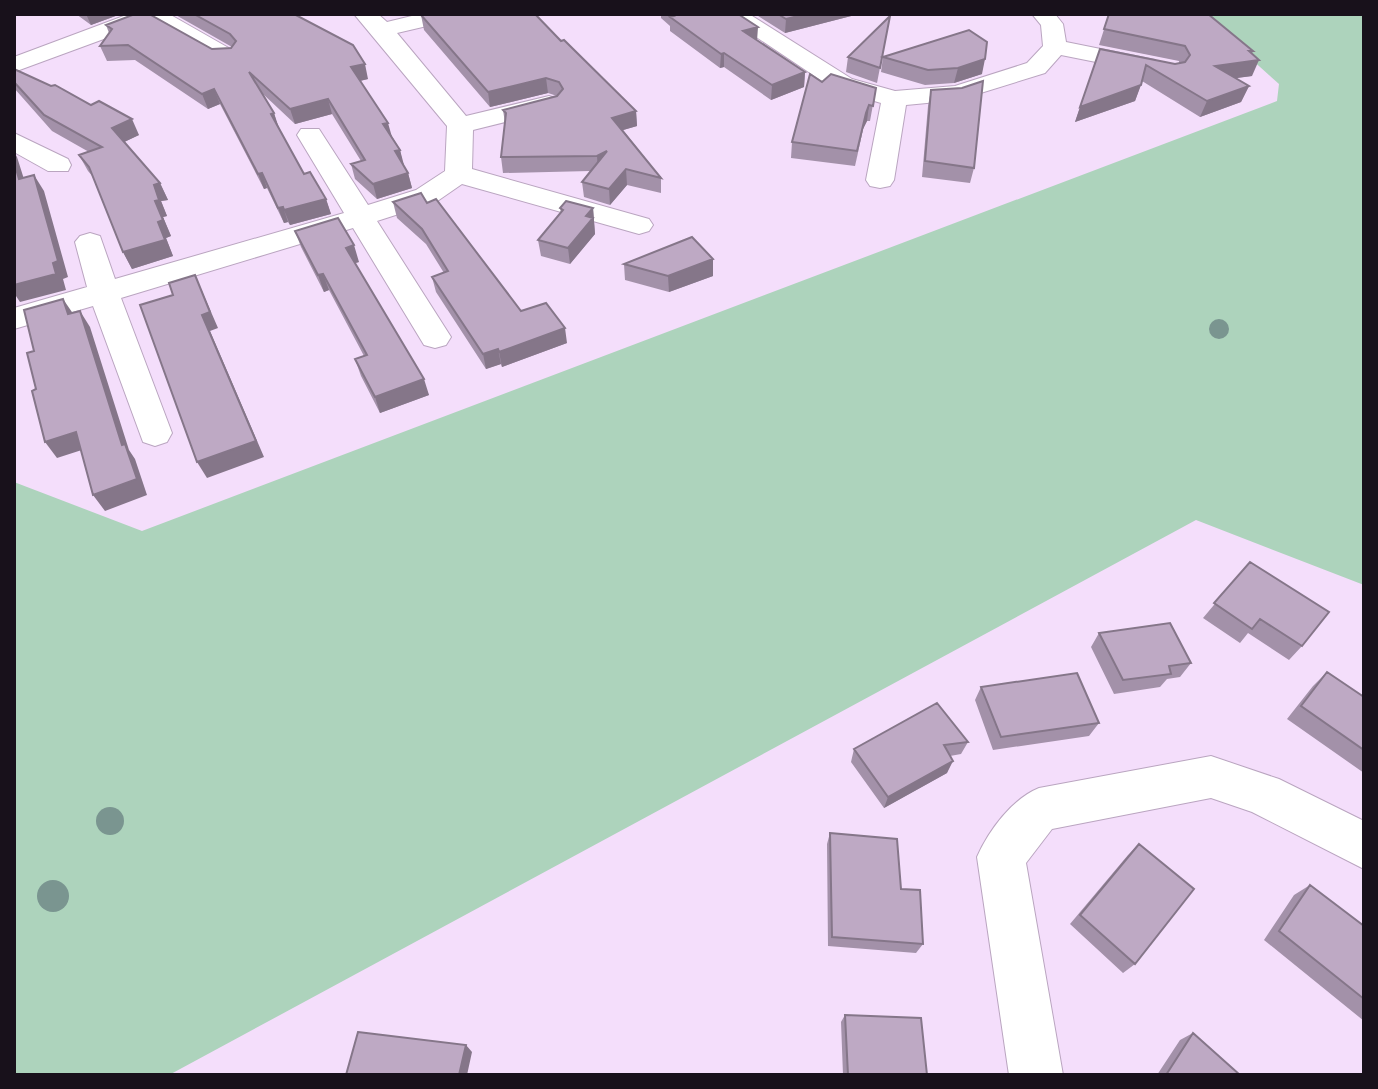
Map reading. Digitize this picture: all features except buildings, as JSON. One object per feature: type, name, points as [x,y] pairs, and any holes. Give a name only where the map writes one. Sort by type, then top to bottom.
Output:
[{"type":"street","points":[[14,65],[33,46],[152,14],[226,56]]},
{"type":"street","points":[[374,22],[449,14]]},
{"type":"street","points":[[736,14],[843,84],[894,99],[958,93],[1036,68],[1055,47],[1052,24],[1043,14]]},
{"type":"street","points":[[374,22],[460,125],[458,174]]},
{"type":"street","points":[[1055,47],[1169,69]]},
{"type":"street","points":[[880,180],[894,99]]},
{"type":"street","points":[[460,125],[549,104]]},
{"type":"street","points":[[310,135],[363,216],[435,337]]},
{"type":"street","points":[[14,141],[58,165]]},
{"type":"street","points":[[14,319],[426,196],[458,174]]},
{"type":"street","points":[[458,174],[639,225]]},
{"type":"street","points":[[90,242],[103,291],[155,433]]},
{"type":"street","points":[[1036,1075],[1001,857],[1039,810],[1211,777],[1263,794],[1364,846]]},
{"type":"green space","points":[[1201,14],[1364,14],[1364,585],[1196,520],[169,1075],[14,1075],[14,482],[142,531],[1277,101],[1279,84]]}]
